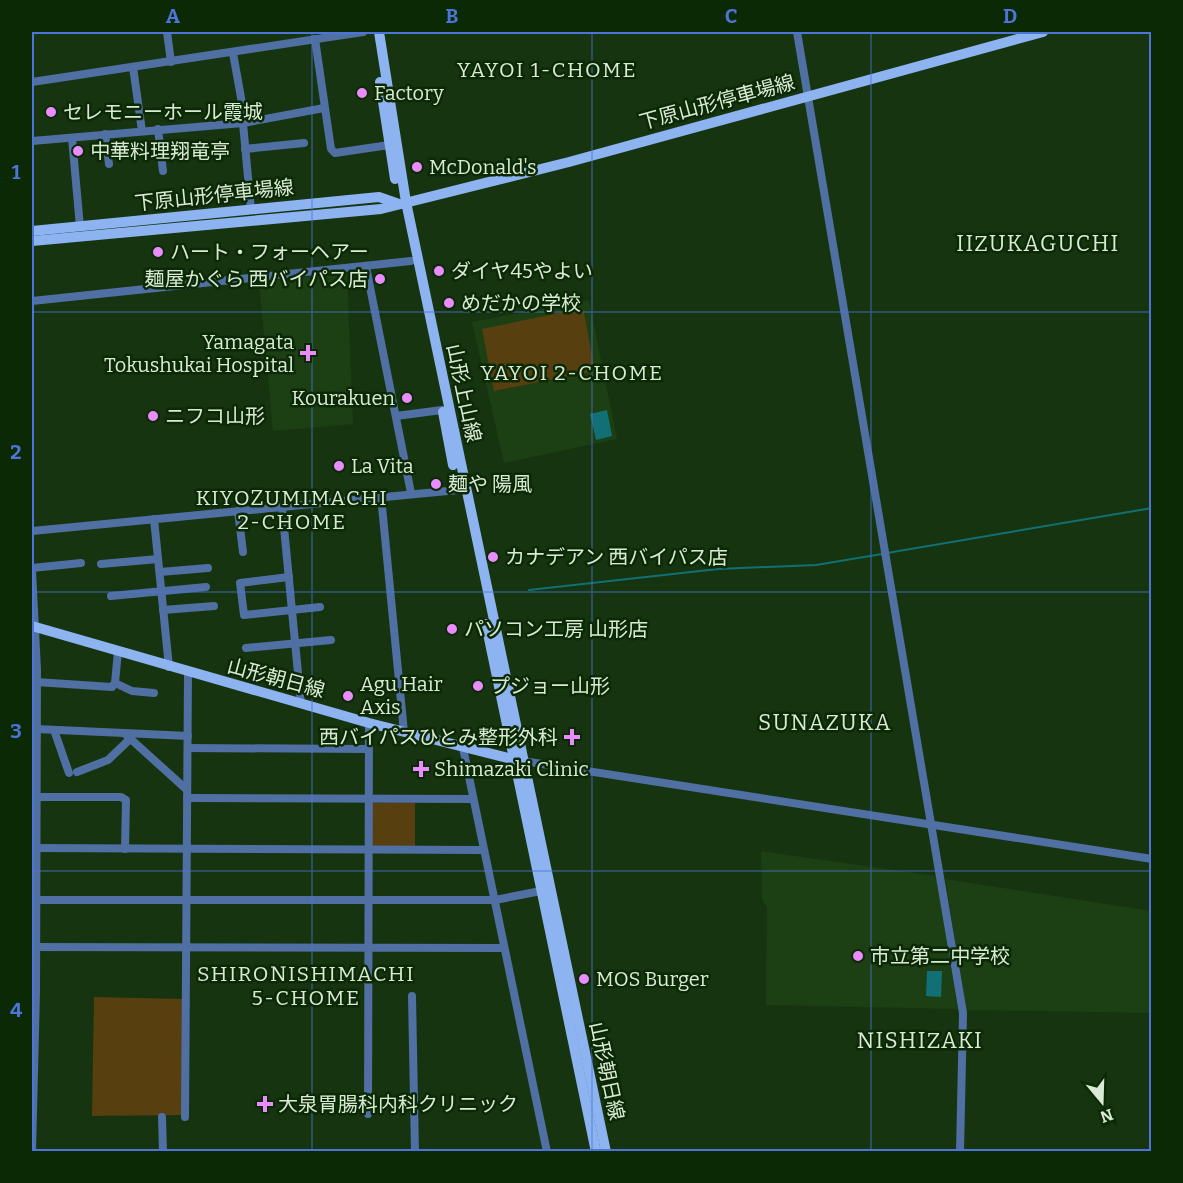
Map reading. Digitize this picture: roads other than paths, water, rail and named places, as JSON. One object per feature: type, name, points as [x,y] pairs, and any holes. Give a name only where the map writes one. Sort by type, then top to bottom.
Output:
[{"type":"main road","name":"山形上山線","points":[[372,32],[389,145],[518,760]]},
{"type":"main road","name":"山形上山線","points":[[379,32],[411,261],[458,490],[518,760]]},
{"type":"main road","name":"下原山形停車場線","points":[[32,241],[381,209],[569,162],[1043,32]]},
{"type":"main road","name":"下原山形停車場線","points":[[32,231],[380,197],[403,203]]},
{"type":"main road","name":"山形朝日線","points":[[34,627],[369,723],[518,760],[606,1152]]},
{"type":"main road","name":"山形朝日線","points":[[546,890],[596,1152]]},
{"type":"street","points":[[167,32],[171,62]]},
{"type":"street","points":[[32,82],[363,32]]},
{"type":"street","points":[[797,32],[963,1013],[960,1152]]},
{"type":"street","points":[[315,39],[331,149],[336,153],[389,145]]},
{"type":"street","points":[[233,53],[244,122],[251,210]]},
{"type":"street","points":[[133,67],[142,131]]},
{"type":"street","points":[[32,141],[244,122],[324,108]]},
{"type":"street","points":[[158,129],[163,171]]},
{"type":"street","points":[[105,134],[109,164]]},
{"type":"street","points":[[72,138],[80,226]]},
{"type":"street","points":[[245,149],[304,143]]},
{"type":"street","points":[[32,301],[411,261]]},
{"type":"street","points":[[366,267],[411,493]]},
{"type":"street","points":[[396,416],[442,410]]},
{"type":"street","points":[[32,531],[458,490]]},
{"type":"street","points":[[381,496],[404,732]]},
{"type":"street","points":[[282,507],[301,704]]},
{"type":"street","points":[[238,511],[243,552]]},
{"type":"street","points":[[154,519],[169,667]]},
{"type":"street","points":[[101,564],[158,559]]},
{"type":"street","points":[[32,1152],[36,682],[32,569],[81,563]]},
{"type":"street","points":[[160,572],[208,568]]},
{"type":"street","points":[[289,577],[240,583],[244,615],[320,607]]},
{"type":"street","points":[[111,596],[206,587]]},
{"type":"street","points":[[163,610],[214,606]]},
{"type":"street","points":[[246,648],[331,640]]},
{"type":"street","points":[[36,682],[112,687],[115,683],[118,651]]},
{"type":"street","points":[[185,1117],[188,673]]},
{"type":"street","points":[[115,683],[132,691],[154,693]]},
{"type":"street","points":[[368,1114],[369,723]]},
{"type":"street","points":[[36,729],[127,736],[188,736]]},
{"type":"street","points":[[54,730],[73,772],[108,760],[127,736]]},
{"type":"street","points":[[127,736],[186,794],[368,800],[473,800]]},
{"type":"street","points":[[188,748],[368,749]]},
{"type":"street","points":[[463,748],[547,1152]]},
{"type":"street","points":[[518,760],[1152,859]]},
{"type":"street","points":[[36,797],[121,797],[126,800],[125,849]]},
{"type":"street","points":[[34,848],[483,850]]},
{"type":"street","points":[[34,900],[367,902],[495,900],[546,890]]},
{"type":"street","points":[[34,947],[504,948]]},
{"type":"street","points":[[412,996],[415,1152]]},
{"type":"street","points":[[162,1118],[163,1152]]},
{"type":"water","points":[[607,410],[612,436],[596,440],[590,414]]},
{"type":"water","points":[[927,971],[942,971],[941,997],[926,996]]},
{"type":"waterway","points":[[887,553],[1152,508]]},
{"type":"waterway","points":[[529,590],[718,569],[816,565],[882,554]]},
{"type":"place","name":"Factory","points":[[362,93]]},
{"type":"place","name":"セレモニーホール霞城","points":[[51,112]]},
{"type":"place","name":"中華料理翔竜亭","points":[[78,151]]},
{"type":"place","name":"McDonald's","points":[[417,167]]},
{"type":"place","name":"ハート・フォーヘアー","points":[[158,252]]},
{"type":"place","name":"ダイヤ45やよい","points":[[439,271]]},
{"type":"place","name":"麺屋かぐら 西バイパス店","points":[[380,279]]},
{"type":"place","name":"めだかの学校","points":[[449,303]]},
{"type":"place","name":"Yamagata Tokushukai Hospital","points":[[308,353]]},
{"type":"place","name":"Kourakuen","points":[[407,398]]},
{"type":"place","name":"ニフコ山形","points":[[153,416]]},
{"type":"place","name":"La Vita","points":[[339,466]]},
{"type":"place","name":"麺や 陽風","points":[[436,484]]},
{"type":"place","name":"カナデアン 西バイパス店","points":[[493,557]]},
{"type":"place","name":"パソコン工房 山形店","points":[[452,629]]},
{"type":"place","name":"プジョー山形","points":[[478,686]]},
{"type":"place","name":"Agu Hair Axis","points":[[348,696]]},
{"type":"place","name":"西バイパスひとみ整形外科","points":[[572,737]]},
{"type":"place","name":"Shimazaki Clinic","points":[[421,769]]},
{"type":"place","name":"市立第二中学校","points":[[858,956]]},
{"type":"place","name":"MOS Burger","points":[[584,979]]},
{"type":"place","name":"大泉胃腸科内科クリニック","points":[[265,1104]]},
{"type":"district","name":"YAYOI 1-CHOME","points":[[547,70]]},
{"type":"district","name":"IIZUKAGUCHI","points":[[1038,243]]},
{"type":"district","name":"YAYOI 2-CHOME","points":[[572,373]]},
{"type":"district","name":"KIYOZUMIMACHI 2-CHOME","points":[[292,510]]},
{"type":"district","name":"SUNAZUKA","points":[[825,722]]},
{"type":"district","name":"SHIRONISHIMACHI 5-CHOME","points":[[306,986]]},
{"type":"district","name":"NISHIZAKI","points":[[920,1040]]}]
